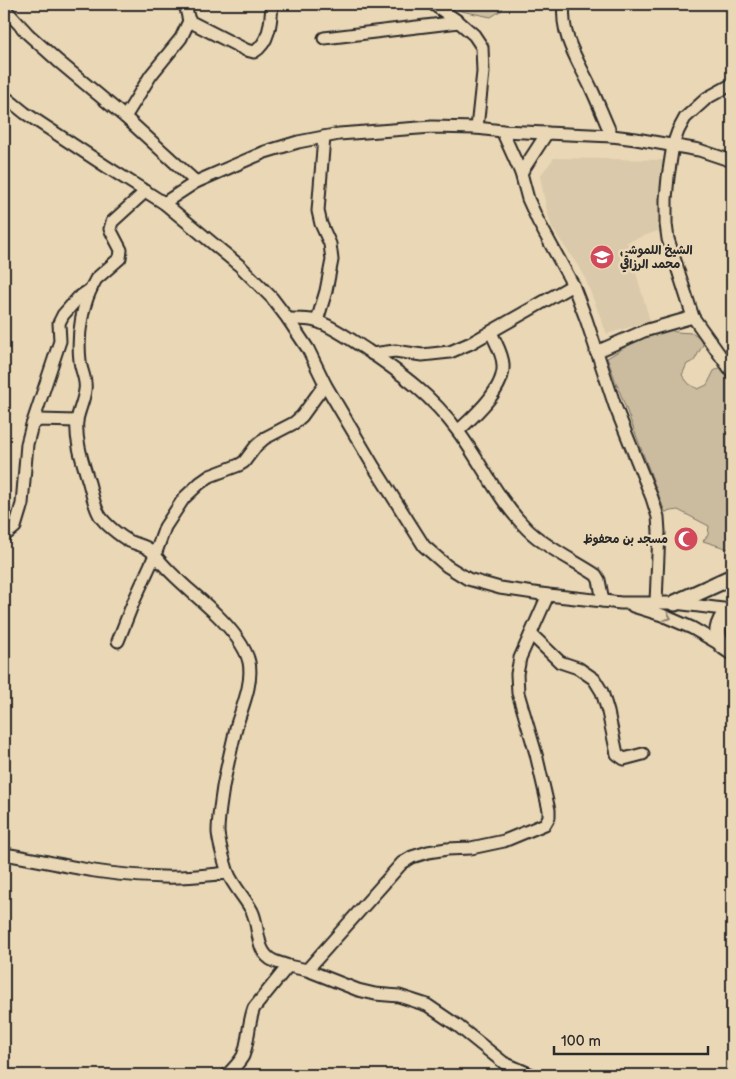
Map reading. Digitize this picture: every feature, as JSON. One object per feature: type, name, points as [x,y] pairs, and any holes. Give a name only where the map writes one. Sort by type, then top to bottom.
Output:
[{"type":"main road","points":[[675,603],[732,576]]},
{"type":"main road","points":[[728,649],[719,639],[718,630],[719,622],[724,615],[732,610]]},
{"type":"street","points":[[126,117],[151,75],[182,38],[189,21],[185,4]]},
{"type":"street","points":[[189,21],[246,50],[254,52],[260,48],[269,30],[272,4]]},
{"type":"street","points":[[432,4],[459,22],[474,35],[482,47],[483,72],[476,128]]},
{"type":"street","points":[[564,4],[564,27],[568,41],[612,136]]},
{"type":"street","points":[[4,8],[28,34],[126,117],[196,182]]},
{"type":"street","points":[[324,38],[459,22]]},
{"type":"street","points":[[731,82],[707,98],[685,118],[678,131],[673,145],[668,177],[666,224],[668,239],[693,317],[732,372]]},
{"type":"street","points":[[4,97],[25,113],[164,203],[240,266],[272,298],[308,349],[325,384],[424,546],[447,566],[468,579],[500,588],[621,603],[675,603],[732,610]]},
{"type":"street","points":[[164,203],[196,182],[265,152],[298,142],[339,134],[432,127],[612,136],[699,150],[732,161]]},
{"type":"street","points":[[502,131],[521,172],[528,200],[574,285],[615,406],[652,498],[658,517],[659,532],[656,602]]},
{"type":"street","points":[[521,172],[547,133]]},
{"type":"street","points":[[317,321],[326,291],[332,260],[330,244],[318,211],[324,137]]},
{"type":"street","points":[[146,191],[112,222],[110,229],[122,254],[96,279],[84,306],[81,321],[80,358],[86,390],[77,420],[77,438],[94,505],[100,516],[128,540],[145,546],[150,550],[163,566],[224,621],[244,648],[249,661],[250,675],[247,691],[233,740],[218,818],[218,835],[228,873],[252,912],[261,948],[273,961],[307,970],[358,990],[399,996],[418,1002],[458,1026],[504,1063],[532,1075]]},
{"type":"street","points":[[372,354],[396,351],[422,355],[450,352],[471,344],[574,285]]},
{"type":"street","points":[[4,536],[15,527],[22,504],[27,444],[60,341],[59,323],[63,315],[78,298],[91,289]]},
{"type":"street","points":[[596,352],[644,331],[693,317]]},
{"type":"street","points":[[288,319],[317,321],[347,337],[418,387],[458,431],[499,494],[527,529],[543,542],[596,575],[604,601]]},
{"type":"street","points":[[458,431],[492,396],[500,380],[504,367],[491,332]]},
{"type":"street","points":[[118,642],[158,543],[184,498],[210,476],[244,462],[256,446],[265,438],[294,423],[302,416],[325,384]]},
{"type":"street","points":[[32,425],[39,420],[77,420]]},
{"type":"street","points":[[307,970],[402,863],[412,857],[428,852],[471,848],[504,841],[541,826],[547,821],[549,810],[536,754],[518,693],[517,674],[520,658],[548,595]]},
{"type":"street","points":[[621,603],[662,615],[692,628],[728,649]]},
{"type":"street","points":[[531,634],[560,662],[578,668],[594,679],[602,692],[617,754],[624,760],[643,754]]},
{"type":"street","points":[[4,854],[85,870],[128,875],[164,878],[228,873]]},
{"type":"street","points":[[227,1075],[242,1058],[254,1008],[288,966]]},
{"type":"street","points":[[500,1075],[504,1063]]},
{"type":"shaded area","points":[[450,4],[503,4],[502,10],[491,17],[461,11]]},
{"type":"shaded area","name":"الشيخ اللموشي محمد الرزاقي","points":[[554,158],[665,160],[663,229],[627,242],[650,321],[607,334],[583,273],[552,228],[540,176]]},
{"type":"shaded area","points":[[664,328],[676,332],[693,333],[705,341],[694,361],[687,364],[682,375],[689,384],[698,389],[707,385],[714,371],[723,366],[732,377],[732,550],[703,541],[708,535],[709,526],[678,510],[665,512],[607,358],[644,336]]},
{"type":"place","name":"الشيخ اللموشي محمد الرزاقي","points":[[602,257]]},
{"type":"place","name":"مسجد بن محفوظ","points":[[686,539]]}]
